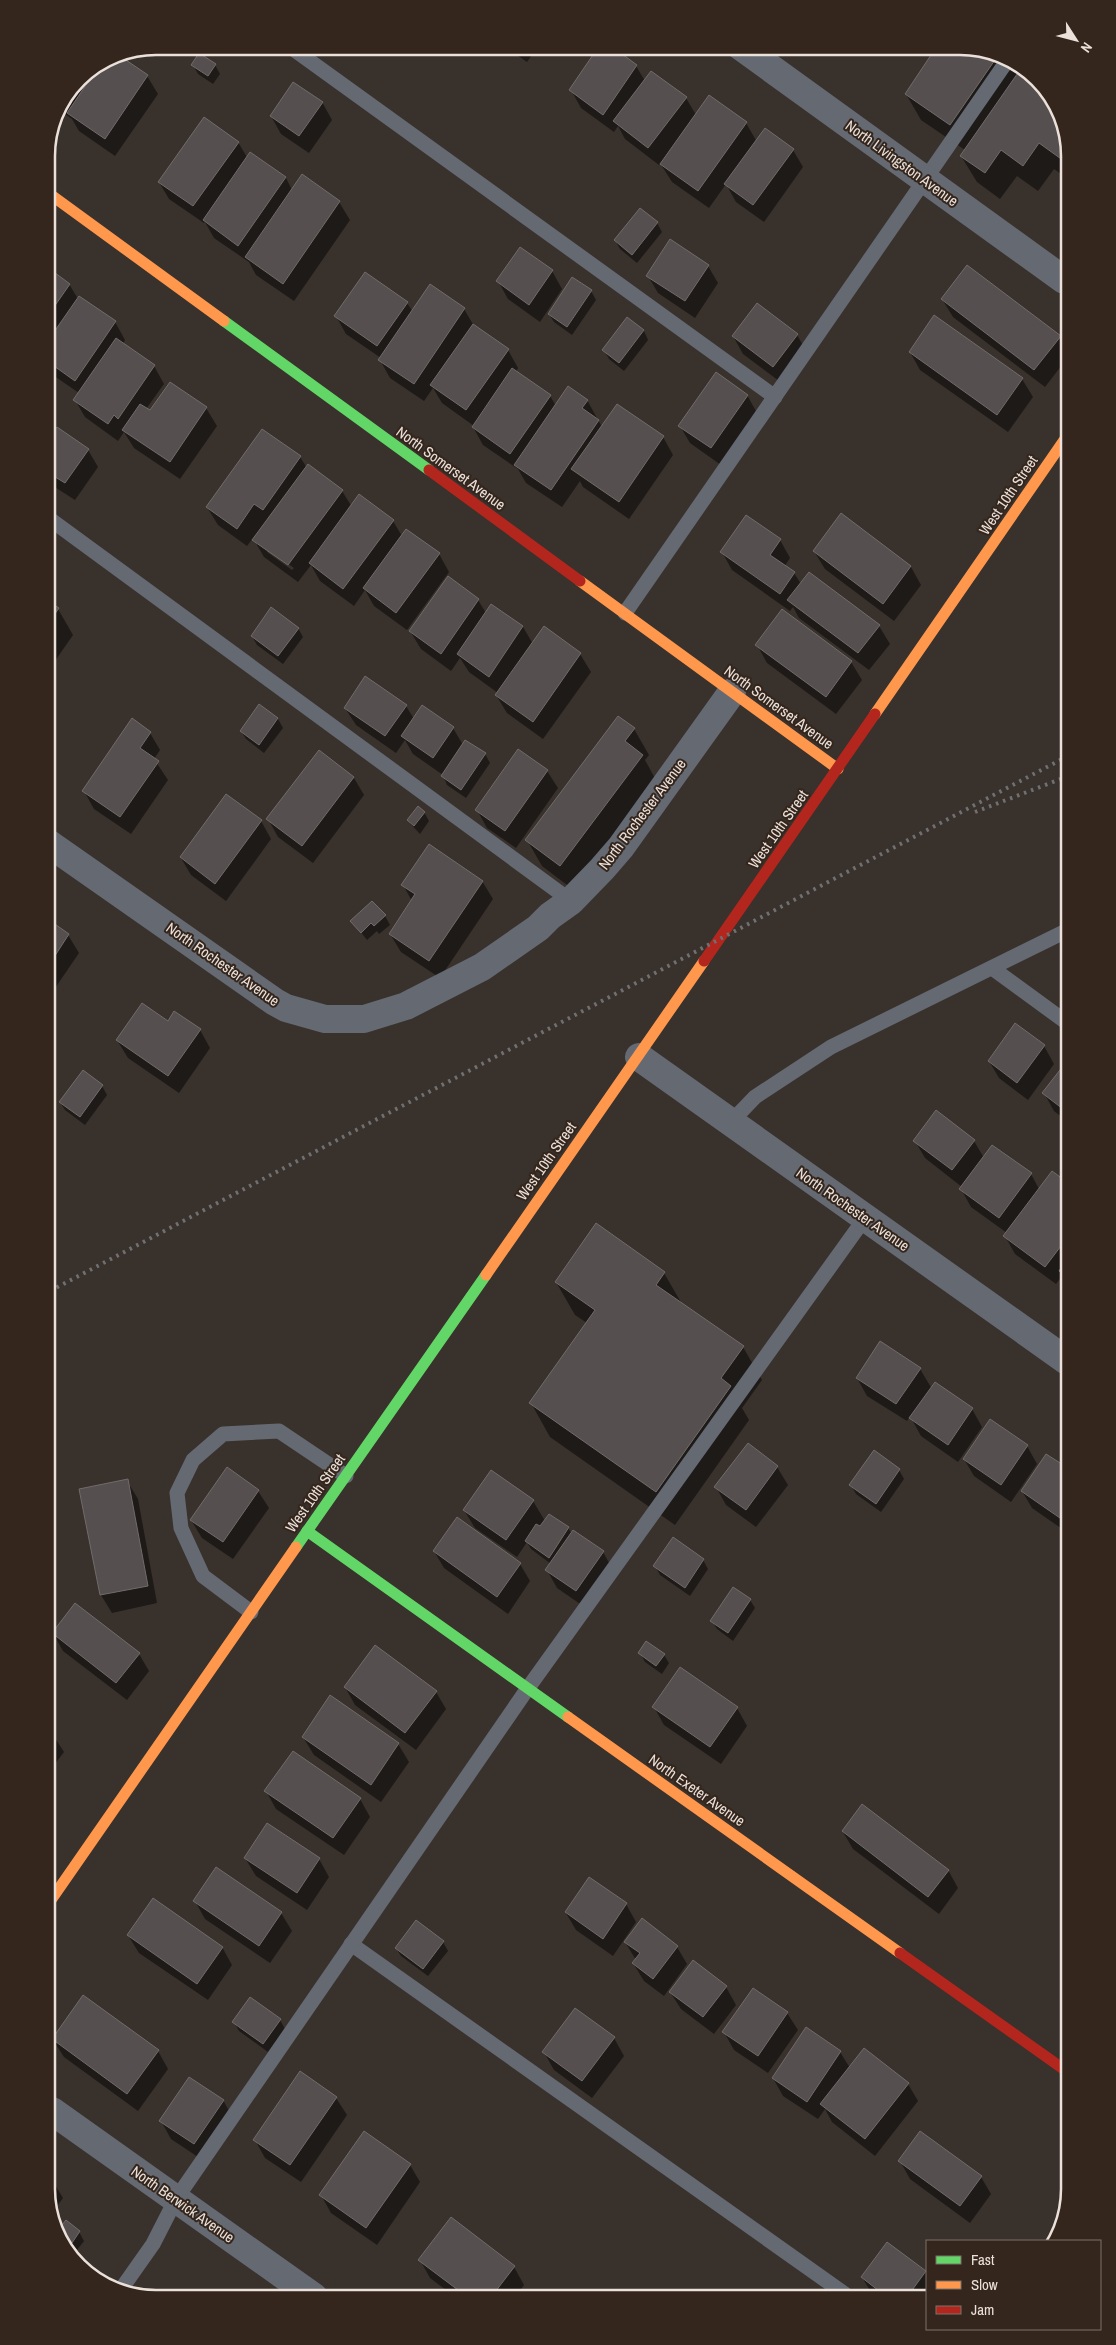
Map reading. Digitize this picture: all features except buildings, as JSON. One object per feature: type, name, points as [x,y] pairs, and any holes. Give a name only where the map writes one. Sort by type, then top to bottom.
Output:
[{"type":"street","name":"North Livingston Avenue","points":[[752,55],[1061,278]]},
{"type":"street","name":"North Somerset Avenue","points":[[55,198],[838,769]]},
{"type":"street","name":"West 10th Street","points":[[55,1894],[838,769],[1061,444]]},
{"type":"street","name":"North Rochester Avenue","points":[[55,848],[274,1002],[286,1008],[325,1019],[364,1019],[406,1006],[437,992],[482,967],[538,928],[550,916],[571,901],[621,846],[732,692]]},
{"type":"street","name":"North Rochester Avenue","points":[[638,1057],[1061,1358]]},
{"type":"street","name":"North Exeter Avenue","points":[[307,1531],[1061,2067]]},
{"type":"street","name":"North Berwick Avenue","points":[[55,2113],[304,2290]]},
{"type":"lane","points":[[301,55],[775,398]]},
{"type":"lane","points":[[625,613],[1005,65]]},
{"type":"lane","points":[[55,522],[571,901]]},
{"type":"lane","points":[[731,1122],[754,1097],[831,1047],[1061,933]]},
{"type":"lane","points":[[992,968],[1061,1018]]},
{"type":"lane","points":[[124,2285],[153,2244],[176,2199],[528,1688],[865,1218]]},
{"type":"lane","points":[[251,1612],[203,1576],[181,1528],[177,1493],[193,1460],[223,1434],[279,1431],[346,1476]]},
{"type":"lane","points":[[351,1944],[839,2290]]},
{"type":"railway","points":[[55,1288],[1061,760]]},
{"type":"railway","points":[[975,812],[1061,779]]},
{"type":"traffic: fast","points":[[224,321],[429,470]]},
{"type":"traffic: fast","points":[[296,1547],[486,1275]]},
{"type":"traffic: fast","points":[[307,1531],[568,1717]]},
{"type":"traffic: slow","points":[[55,198],[224,321]]},
{"type":"traffic: slow","points":[[875,714],[1061,445]]},
{"type":"traffic: slow","points":[[580,581],[838,769]]},
{"type":"traffic: slow","points":[[486,1275],[704,961]]},
{"type":"traffic: slow","points":[[55,1894],[296,1547]]},
{"type":"traffic: slow","points":[[568,1717],[900,1953]]},
{"type":"traffic: jam","points":[[429,470],[580,581]]},
{"type":"traffic: jam","points":[[704,961],[875,714]]},
{"type":"traffic: jam","points":[[900,1953],[1061,2067]]}]
